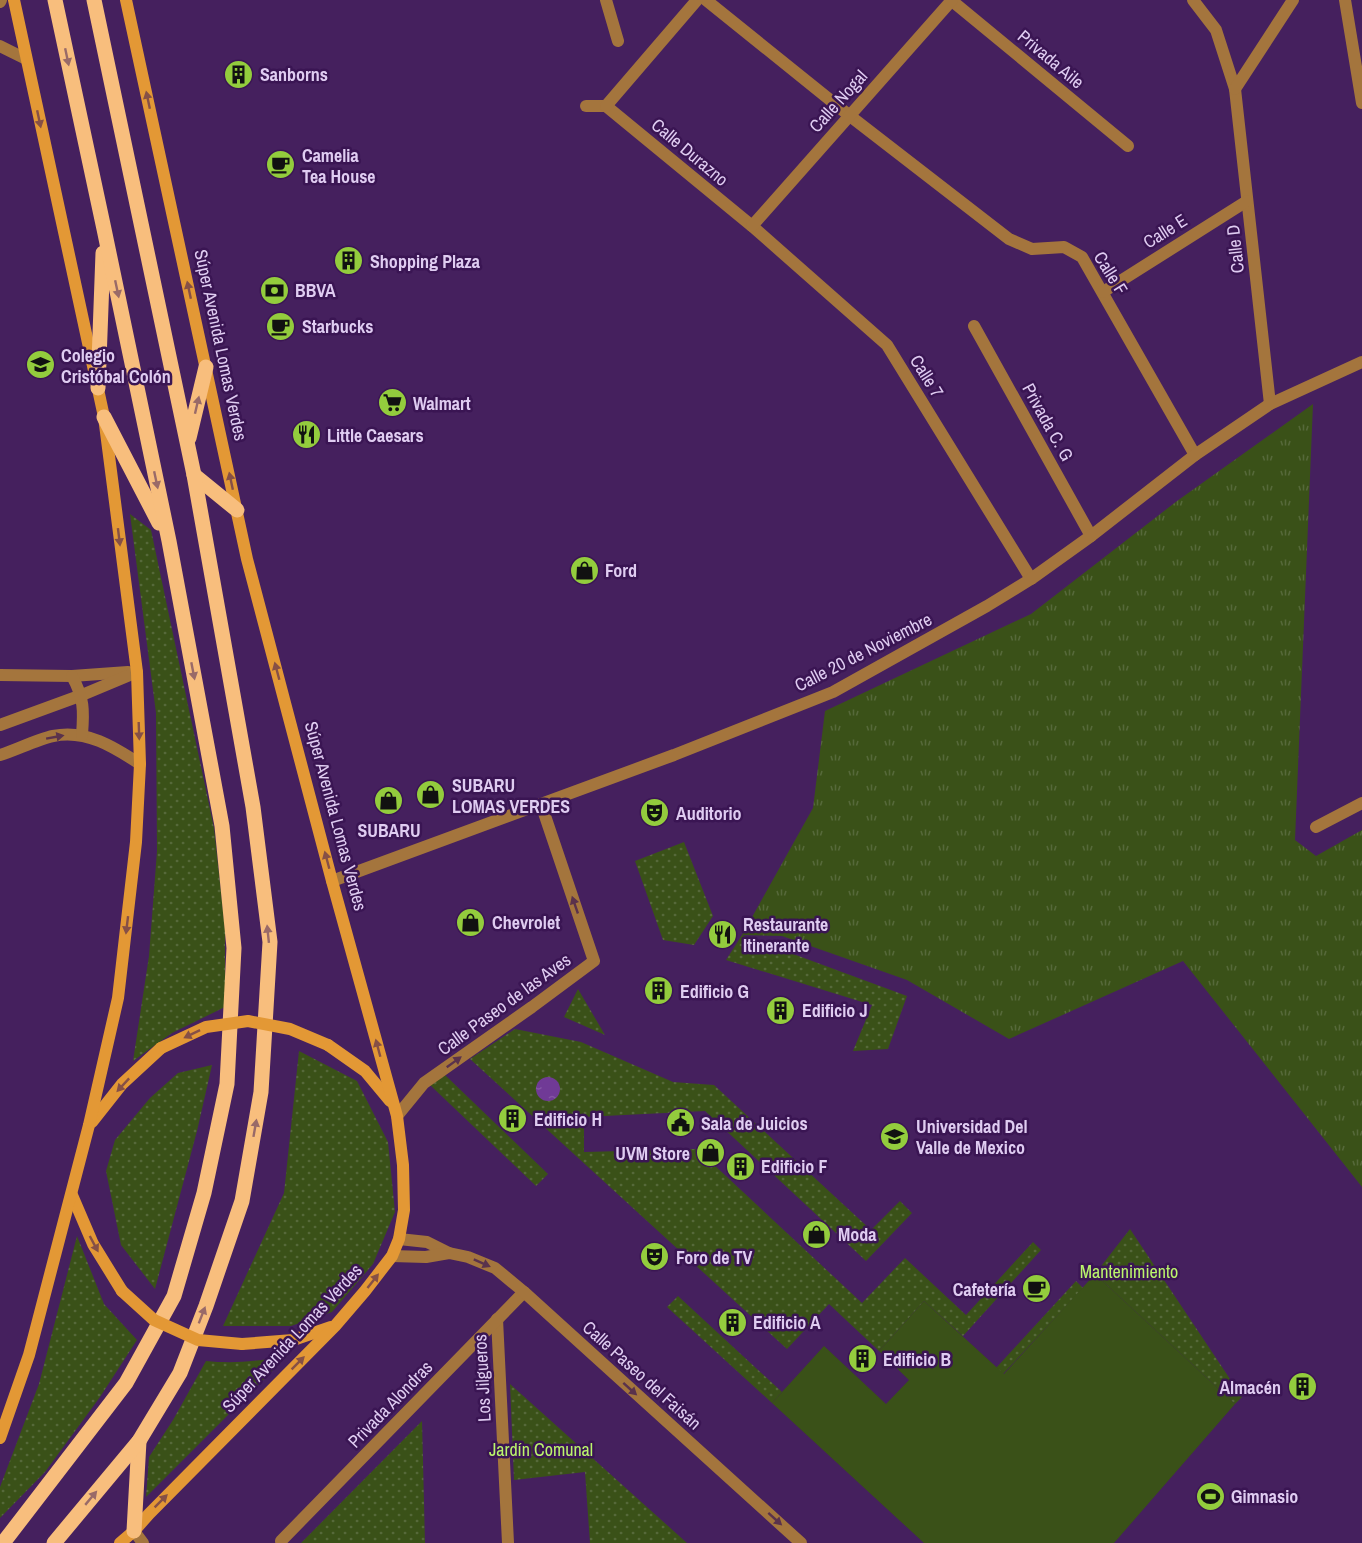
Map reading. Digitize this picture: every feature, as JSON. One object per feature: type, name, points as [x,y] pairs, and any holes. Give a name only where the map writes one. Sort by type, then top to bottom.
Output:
[{"type":"main road","points":[[0,1438],[29,1355],[72,1195],[118,998],[136,842],[140,764],[136,672],[104,417],[14,0]]},
{"type":"main road","points":[[3,1543],[126,1383],[174,1296],[204,1193],[227,1084],[234,948],[222,826],[169,541],[55,0]]},
{"type":"main road","points":[[54,1543],[140,1441],[180,1373],[228,1243],[242,1201],[261,1092],[270,942],[252,807],[194,475],[94,0]]},
{"type":"main road","name":"Súper Avenida Lomas Verdes","points":[[120,1543],[138,1537],[365,1291],[393,1256],[399,1239],[404,1210],[404,1165],[395,1110],[249,566],[127,1]]},
{"type":"main road","points":[[98,388],[104,229]]},
{"type":"main road","points":[[188,444],[206,367]]},
{"type":"main road","points":[[104,417],[169,541]]},
{"type":"main road","points":[[194,475],[237,510]]},
{"type":"main road","points":[[89,1125],[122,1084],[161,1048],[206,1027],[248,1021],[290,1029],[328,1046],[365,1071],[395,1110]]},
{"type":"main road","points":[[72,1195],[93,1244],[122,1291],[154,1320],[198,1340],[242,1344],[293,1340],[335,1326]]},
{"type":"main road","points":[[138,1537],[140,1441]]},
{"type":"street","points":[[606,0],[618,41]]},
{"type":"street","points":[[586,106],[606,106],[697,0]]},
{"type":"street","name":"Calle F","points":[[706,0],[850,116],[1009,239],[1032,249],[1064,247],[1082,257],[1195,455]]},
{"type":"street","name":"Calle Nogal","points":[[752,226],[952,0]]},
{"type":"street","name":"Privada Aile","points":[[952,0],[1128,146]]},
{"type":"street","name":"Calle D","points":[[1193,0],[1216,30],[1235,89],[1270,404]]},
{"type":"street","points":[[1235,89],[1293,0]]},
{"type":"street","points":[[1345,0],[1362,103]]},
{"type":"street","points":[[0,46],[26,59]]},
{"type":"street","name":"Calle Durazno","points":[[606,106],[752,226]]},
{"type":"street","name":"Calle E","points":[[1103,292],[1247,201]]},
{"type":"street","name":"Calle 7","points":[[752,226],[887,345],[1031,579]]},
{"type":"street","name":"Privada C. G","points":[[974,326],[1091,536]]},
{"type":"street","name":"Calle 20 de Noviembre","points":[[332,881],[674,755],[833,692],[1031,579],[1091,536],[1195,455],[1270,404],[1362,362]]},
{"type":"street","points":[[0,675],[72,676],[136,672]]},
{"type":"street","points":[[0,725],[82,695],[136,672]]},
{"type":"street","points":[[72,676],[82,695],[84,708],[82,735]]},
{"type":"street","points":[[0,755],[54,736],[82,735],[111,745],[140,764]]},
{"type":"street","points":[[1316,827],[1362,803]]},
{"type":"street","name":"Calle Paseo de las Aves","points":[[395,1110],[424,1083],[594,961],[541,804]]},
{"type":"street","name":"Calle Paseo del Faisán","points":[[399,1239],[427,1242],[449,1253],[495,1268],[801,1543]]},
{"type":"street","name":"Calle Paseo del Faisán","points":[[393,1256],[426,1257],[449,1253]]},
{"type":"street","name":"Privada Alondras","points":[[281,1541],[524,1292]]},
{"type":"street","name":"Los Jilgueros","points":[[497,1319],[508,1543]]},
{"type":"green space","points":[[1313,404],[1295,840],[1316,856],[1362,830],[1362,1187],[1183,961],[1009,1039],[907,980],[782,936],[742,935],[813,808],[825,711],[1031,614],[1177,501]]},
{"type":"green space","points":[[130,514],[151,530],[214,828],[225,929],[225,1007],[172,1033],[133,1061],[149,956],[157,851],[156,713]]},
{"type":"green space","points":[[684,842],[713,916],[694,945],[663,940],[635,861]]},
{"type":"green space","points":[[742,935],[907,996],[888,1049],[853,1051],[872,1005],[726,960]]},
{"type":"green space","points":[[578,989],[605,1035],[564,1017]]},
{"type":"green space","points":[[515,1029],[581,1042],[673,1082],[714,1085],[871,1230],[900,1201],[912,1213],[866,1261],[705,1111],[584,1117],[584,1152],[697,1149],[862,1303],[905,1258],[966,1315],[1033,1242],[1041,1250],[963,1336],[924,1301],[879,1351],[829,1304],[787,1349],[470,1059]]},
{"type":"green space","points":[[299,1051],[357,1081],[388,1142],[395,1212],[373,1264],[332,1312],[291,1326],[223,1326],[284,1193]]},
{"type":"green space","points":[[212,1065],[155,1289],[121,1245],[106,1171],[115,1140],[150,1098],[178,1073]]},
{"type":"green space","points":[[445,1075],[548,1174],[536,1186],[430,1085]]},
{"type":"green space","name":"Mantenimiento","points":[[1130,1229],[1242,1397],[1235,1404],[1095,1274]]},
{"type":"green space","points":[[77,1236],[104,1304],[137,1340],[100,1397],[45,1472],[0,1518],[0,1487],[39,1384]]},
{"type":"green space","points":[[1095,1274],[1235,1404],[1114,1543],[924,1543],[772,1403],[824,1346],[886,1404],[909,1380],[879,1351],[924,1301],[1004,1374]]},
{"type":"green space","points":[[1076,1281],[1083,1288],[1003,1374],[996,1368]]},
{"type":"green space","points":[[678,1296],[782,1392],[772,1403],[667,1307]]},
{"type":"green space","points":[[287,1356],[146,1497],[149,1457],[206,1361],[246,1362]]},
{"type":"green space","name":"Jardín Comunal","points":[[510,1384],[687,1543],[590,1543],[585,1472],[514,1480]]},
{"type":"green space","points":[[422,1421],[425,1543],[301,1543]]},
{"type":"water","points":[[548,1077],[557,1080],[560,1089],[557,1098],[548,1101],[539,1098],[536,1089],[539,1080]]},
{"type":"place","name":"Sanborns","points":[[239,74]]},
{"type":"place","name":"Camelia Tea House","points":[[281,165]]},
{"type":"place","name":"Shopping Plaza","points":[[349,261]]},
{"type":"place","name":"BBVA","points":[[274,290]]},
{"type":"place","name":"Starbucks","points":[[281,326]]},
{"type":"place","name":"Colegio Cristóbal Colón","points":[[40,365]]},
{"type":"place","name":"Walmart","points":[[392,403]]},
{"type":"place","name":"Little Caesars","points":[[306,435]]},
{"type":"place","name":"Ford","points":[[584,570]]},
{"type":"place","name":"SUBARU LOMAS VERDES","points":[[431,795]]},
{"type":"place","name":"SUBARU","points":[[389,801]]},
{"type":"place","name":"Auditorio","points":[[655,813]]},
{"type":"place","name":"Chevrolet","points":[[471,922]]},
{"type":"place","name":"Restaurante Itinerante","points":[[722,934]]},
{"type":"place","name":"Edificio G","points":[[659,991]]},
{"type":"place","name":"Edificio J","points":[[781,1010]]},
{"type":"place","name":"Edificio H","points":[[513,1119]]},
{"type":"place","name":"Sala de Juicios","points":[[680,1123]]},
{"type":"place","name":"Universidad Del Valle de Mexico","points":[[895,1136]]},
{"type":"place","name":"UVM Store","points":[[711,1153]]},
{"type":"place","name":"Edificio F","points":[[740,1166]]},
{"type":"place","name":"Moda","points":[[817,1234]]},
{"type":"place","name":"Foro de TV","points":[[655,1257]]},
{"type":"place","name":"Cafetería","points":[[1037,1289]]},
{"type":"place","name":"Edificio A","points":[[732,1322]]},
{"type":"place","name":"Edificio B","points":[[862,1359]]},
{"type":"place","name":"Almacén","points":[[1302,1387]]},
{"type":"place","name":"Gimnasio","points":[[1210,1496]]}]
